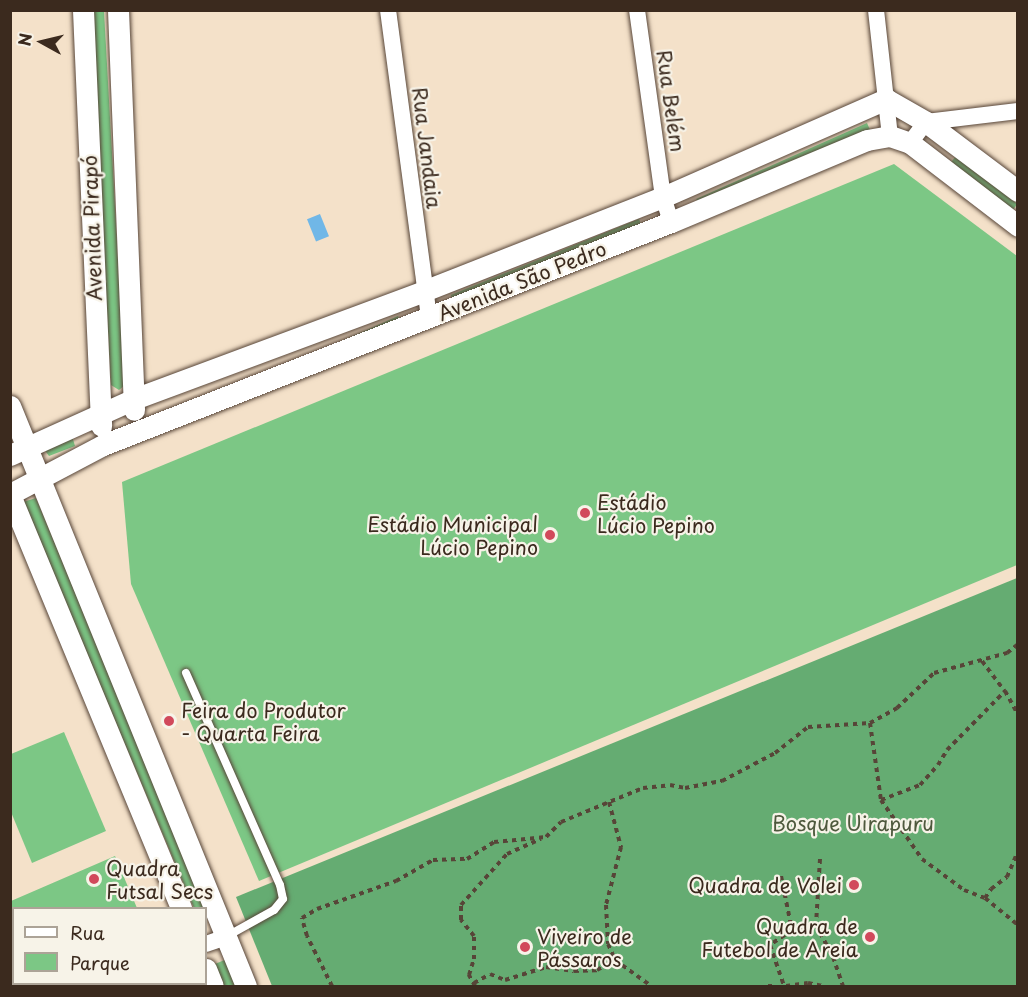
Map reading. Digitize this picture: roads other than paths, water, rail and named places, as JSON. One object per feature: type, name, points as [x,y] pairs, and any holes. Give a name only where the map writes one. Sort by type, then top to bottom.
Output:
[{"type":"street","name":"Avenida Pirapó","points":[[83,10],[100,413],[104,445]]},
{"type":"street","name":"Avenida Pirapó","points":[[118,10],[136,432]]},
{"type":"street","name":"Rua Jandaia","points":[[388,10],[429,318]]},
{"type":"street","name":"Rua Belém","points":[[637,10],[663,197],[671,222]]},
{"type":"street","points":[[876,10],[890,136],[910,143],[1017,226]]},
{"type":"street","name":"Avenida São Pedro","points":[[18,451],[134,399],[424,291],[663,197],[886,99]]},
{"type":"street","points":[[886,99],[926,122],[1017,191]]},
{"type":"street","points":[[910,143],[926,122],[1017,111]]},
{"type":"street","name":"Avenida São Pedro","points":[[10,494],[104,445],[671,222],[867,140],[890,136]]},
{"type":"street","points":[[939,165],[942,150],[953,143]]},
{"type":"street","points":[[10,406],[18,451],[39,479],[246,987]]},
{"type":"street","points":[[10,494],[180,907]]},
{"type":"street","points":[[207,944],[226,937]]},
{"type":"street","points":[[207,972],[213,987]]},
{"type":"lane","points":[[186,673],[280,885],[283,898],[274,910],[226,937]]},
{"type":"water","points":[[320,214],[329,236],[316,241],[307,219]]},
{"type":"place","name":"Estádio Lúcio Pepino","points":[[585,513]]},
{"type":"place","name":"Estádio Municipal Lúcio Pepino","points":[[550,535]]},
{"type":"place","name":"Feira do Produtor - Quarta Feira","points":[[169,721]]},
{"type":"place","name":"Quadra Futsal Secs","points":[[94,879]]},
{"type":"place","name":"Quadra de Volei","points":[[854,885]]},
{"type":"place","name":"Quadra de Futebol de Areia","points":[[870,937]]},
{"type":"place","name":"Viveiro de Pássaros","points":[[525,947]]},
{"type":"park label","name":"Bosque Uirapuru","points":[[853,823]]}]
